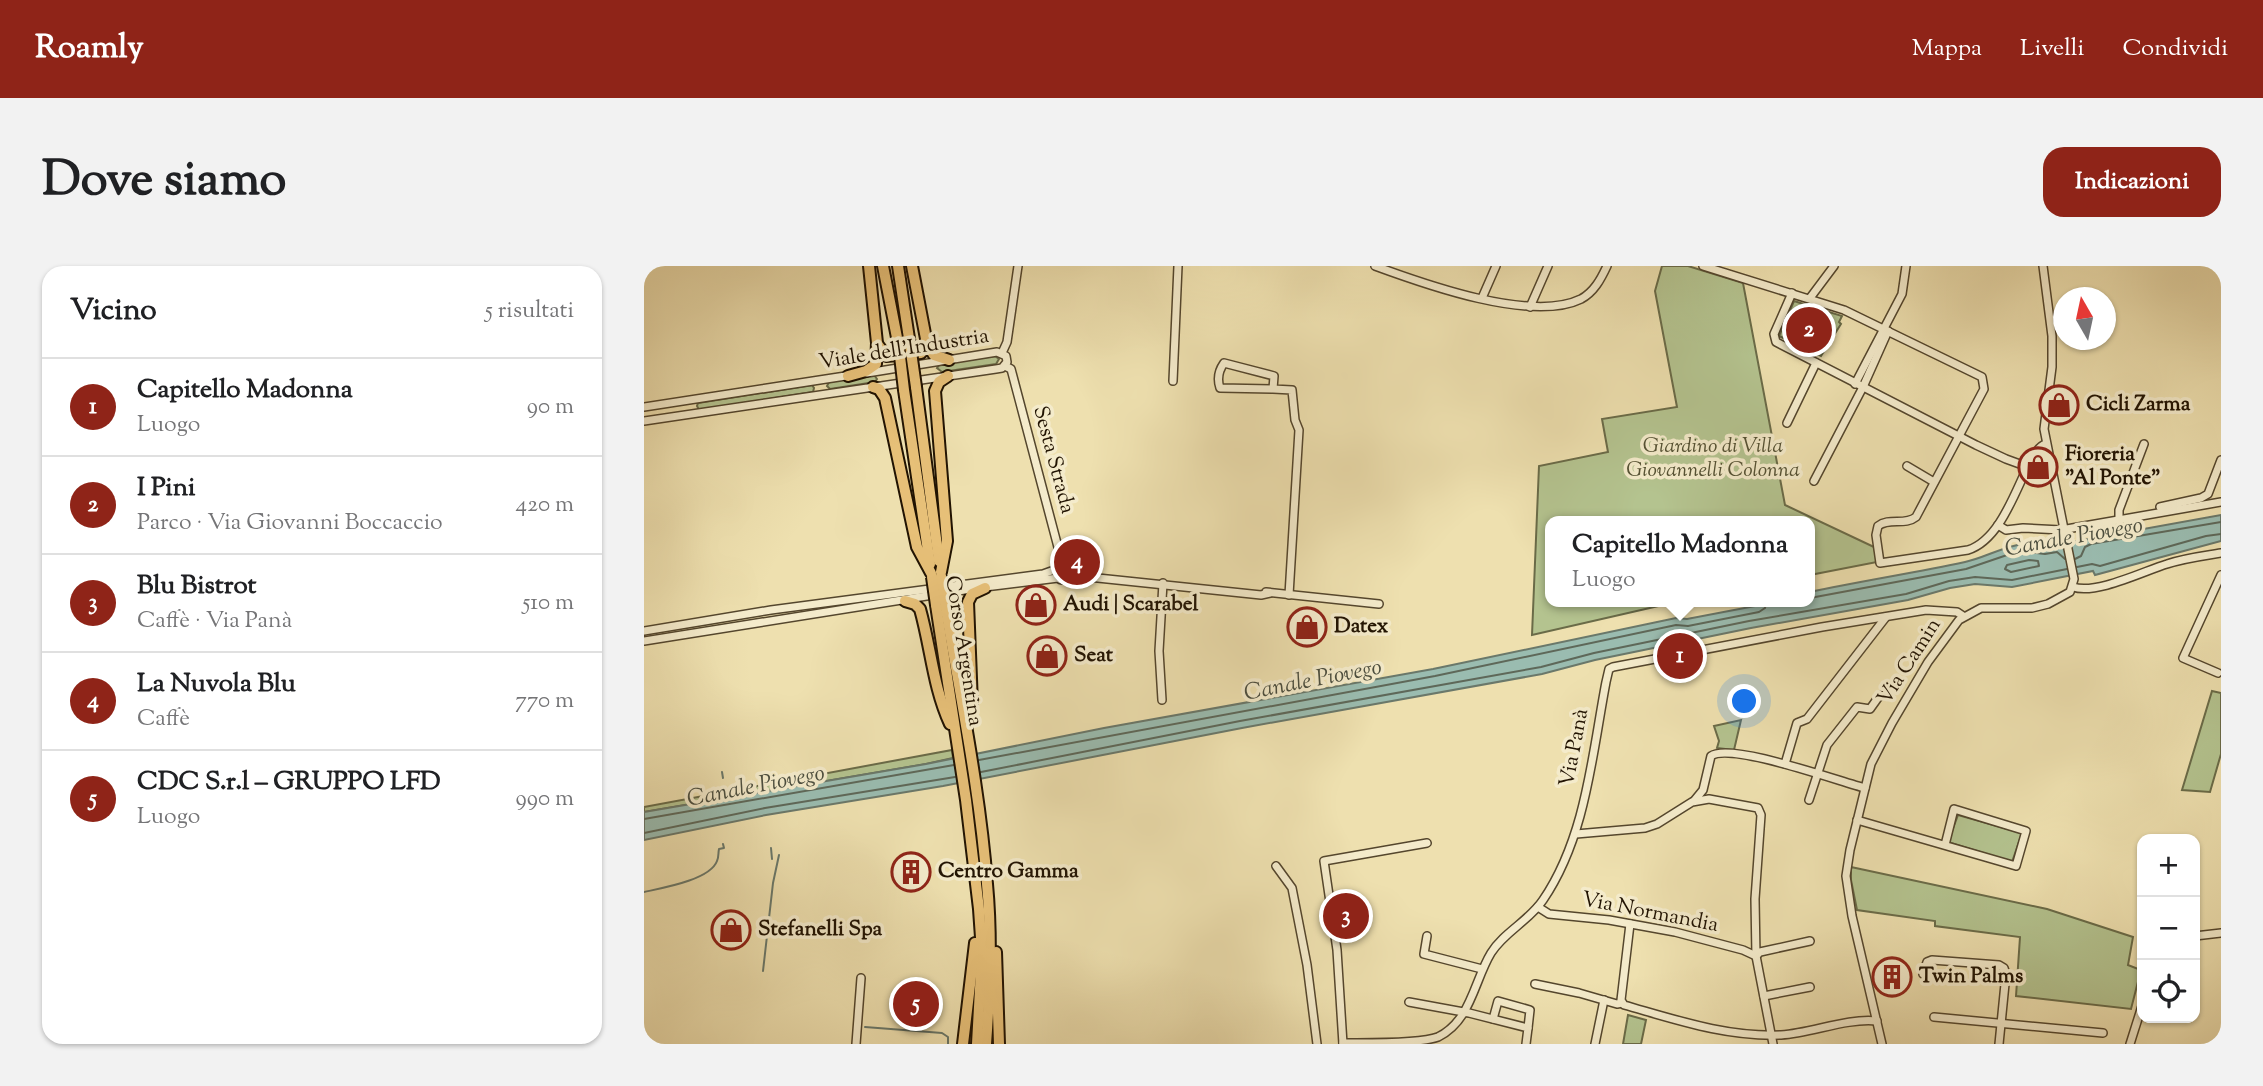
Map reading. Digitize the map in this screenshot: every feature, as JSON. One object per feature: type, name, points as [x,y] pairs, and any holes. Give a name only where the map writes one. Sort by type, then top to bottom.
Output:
[{"type":"highway","points":[[848,376],[872,368],[876,364],[877,343],[869,266]]},
{"type":"highway","name":"Corso Argentina","points":[[883,266],[904,346]]},
{"type":"highway","name":"Corso Argentina","points":[[898,266],[904,346],[936,574],[987,886],[990,952],[986,1044]]},
{"type":"highway","points":[[912,266],[927,344],[934,355],[949,360]]},
{"type":"highway","points":[[877,343],[882,353],[889,357],[920,353],[927,344]]},
{"type":"highway","points":[[936,574],[947,541],[935,391],[939,382],[948,376]]},
{"type":"highway","points":[[873,387],[879,389],[885,398],[917,547],[936,574]]},
{"type":"highway","points":[[961,736],[972,704],[968,603],[972,594],[985,588]]},
{"type":"highway","points":[[905,601],[920,609],[943,709],[961,736]]},
{"type":"highway","name":"Corso Argentina","points":[[971,799],[982,952],[977,1044]]},
{"type":"highway","points":[[987,886],[996,951],[999,1044]]},
{"type":"highway","points":[[963,1044],[979,909]]},
{"type":"street","points":[[1002,353],[1008,337],[1018,266]]},
{"type":"street","points":[[1173,381],[1178,266]]},
{"type":"street","points":[[1375,266],[1482,298],[1530,307],[1568,304],[1583,298],[1595,288],[1607,266]]},
{"type":"street","points":[[1482,298],[1496,266]]},
{"type":"street","points":[[1530,307],[1548,266]]},
{"type":"street","points":[[1703,266],[1844,310],[1982,377],[1984,389],[1916,517],[1911,522],[1884,522],[1877,529],[1880,563],[1968,550],[1981,544],[1998,525],[2019,489],[2038,446],[2046,444]]},
{"type":"street","points":[[1810,299],[1833,266]]},
{"type":"street","points":[[1814,481],[1902,294],[1906,266]]},
{"type":"street","points":[[2043,266],[2052,335],[2052,367],[2044,429],[2073,583],[2078,589],[2095,587],[2170,563],[2221,553]]},
{"type":"street","points":[[1792,293],[1773,334],[1774,340],[1959,436],[2028,467]]},
{"type":"street","name":"Viale dell'Industria","points":[[644,407],[949,360],[1002,353],[1006,356],[1005,366],[644,421]]},
{"type":"street","points":[[1273,389],[1274,376],[1224,363],[1221,367],[1218,382],[1220,388],[1292,390],[1295,420],[1299,430],[1289,595]]},
{"type":"street","points":[[1787,423],[1816,363]]},
{"type":"street","name":"Sesta Strada","points":[[1005,366],[1011,369],[1060,568]]},
{"type":"street","points":[[688,400],[690,415]]},
{"type":"street","points":[[2119,518],[2119,510],[2144,444]]},
{"type":"street","points":[[2139,514],[2208,494],[2221,460]]},
{"type":"street","points":[[1907,466],[1934,481]]},
{"type":"street","points":[[1998,525],[2006,530],[2064,530],[2139,514],[2221,502]]},
{"type":"street","points":[[644,631],[775,610],[1043,574],[1060,568],[1068,568],[1069,575]]},
{"type":"street","points":[[1059,578],[1056,574],[1060,568]]},
{"type":"street","points":[[644,641],[985,588],[1059,578],[1064,580],[1069,575],[1248,589],[1379,604]]},
{"type":"street","points":[[2218,673],[2183,658],[2221,575]]},
{"type":"street","points":[[1161,700],[1159,651],[1163,583]]},
{"type":"street","name":"Via Camin","points":[[1882,1044],[1847,887],[1847,865],[1871,764],[1937,648],[1963,617],[1987,607],[2022,609],[2040,606],[2066,595],[2073,583]]},
{"type":"street","points":[[767,622],[767,616],[775,610]]},
{"type":"street","points":[[1785,764],[1797,723],[1807,719],[1886,617],[1926,610],[1957,612],[1963,617]]},
{"type":"street","points":[[747,614],[757,616],[758,620],[753,625]]},
{"type":"street","name":"Via Panà","points":[[1427,843],[1324,861],[1337,950],[1343,1044],[1430,1040],[1451,1028],[1465,1012],[1482,969],[1496,946],[1538,907],[1572,846],[1609,669],[1627,662],[1886,617]]},
{"type":"street","points":[[1809,800],[1827,745],[1857,707],[1872,708],[1880,695]]},
{"type":"street","points":[[1576,834],[1645,828],[1657,824],[1692,802],[1703,790],[1710,759],[1717,752],[1785,764],[1865,788]]},
{"type":"street","points":[[1692,802],[1718,799],[1758,808],[1760,811],[1755,899],[1756,956],[1773,1044]]},
{"type":"street","points":[[1857,820],[2016,866],[2026,831],[1954,810],[1945,845]]},
{"type":"street","points":[[1276,866],[1292,888],[1307,965],[1317,1042]]},
{"type":"street","name":"Via Normandia","points":[[1538,907],[1549,914],[1630,924],[1708,940],[1756,956]]},
{"type":"street","points":[[1622,1003],[1630,924]]},
{"type":"street","points":[[2200,935],[2221,933]]},
{"type":"street","points":[[1427,936],[1424,954],[1482,969]]},
{"type":"street","points":[[1756,956],[1760,952],[1810,942]]},
{"type":"street","points":[[1923,974],[1927,962],[1932,960],[1999,965],[2004,968],[2006,974],[1999,1044]]},
{"type":"street","points":[[856,1044],[861,978]]},
{"type":"street","points":[[1535,984],[1622,1003],[1732,1034],[1783,1035],[1862,1021],[1877,1021]]},
{"type":"street","points":[[1764,996],[1810,987]]},
{"type":"street","points":[[1595,1044],[1604,1000]]},
{"type":"street","points":[[1493,1019],[1498,1001],[1530,1010],[1526,1044]]},
{"type":"street","points":[[1409,1002],[1465,1012],[1528,1028]]},
{"type":"street","points":[[1934,1017],[2103,1032]]},
{"type":"street","points":[[2130,1044],[2137,1022]]},
{"type":"green space","name":"Giardino di Villa Giovannelli Colonna","points":[[1662,266],[1688,266],[1743,283],[1785,505],[1808,516],[1545,516],[1545,607],[1654,607],[1532,635],[1539,466],[1608,452],[1602,419],[1677,407],[1655,291]]},
{"type":"green space","points":[[1794,301],[1842,316],[1839,322],[1841,324],[1821,356],[1779,336]]},
{"type":"green space","points":[[995,356],[999,359],[996,364],[942,372],[937,368],[940,364]]},
{"type":"green space","points":[[874,375],[877,379],[875,382],[830,389],[827,386],[829,382]]},
{"type":"green space","points":[[812,385],[813,392],[699,410],[697,406],[698,403]]},
{"type":"green space","name":"Giardino di Villa Giovannelli Colonna","points":[[1815,519],[1874,547],[1877,562],[1815,574]]},
{"type":"green space","points":[[2212,691],[2221,693],[2221,754],[2210,792],[2182,790]]},
{"type":"green space","points":[[1741,720],[1734,750],[1717,748],[1719,741],[1714,726]]},
{"type":"green space","points":[[952,750],[953,758],[926,764],[644,812],[644,807]]},
{"type":"green space","points":[[1958,815],[2022,833],[2012,862],[1948,842]]},
{"type":"green space","points":[[1851,867],[2047,909],[2133,937],[2128,965],[2137,968],[2137,986],[2131,1009],[2016,996],[2020,937],[1935,926],[1935,921],[1857,910]]},
{"type":"green space","points":[[1628,1015],[1646,1020],[1641,1044],[1623,1044]]},
{"type":"water","points":[[2221,515],[2221,541],[2095,575],[2093,571],[2012,587],[1975,584],[1950,588],[1908,600],[1751,628],[1595,660],[1542,674],[943,786],[766,815],[644,840],[644,812],[926,764],[1104,728],[1433,669],[1676,618],[1687,619],[1750,607],[1815,607],[1815,591],[1965,562],[2004,548],[2025,544],[2044,547]]},
{"type":"waterway","name":"Canale Piovego","points":[[722,772],[723,778]]},
{"type":"waterway","points":[[644,892],[685,882],[705,873],[713,868],[719,849],[724,848],[723,844]]},
{"type":"waterway","points":[[771,848],[772,859]]},
{"type":"waterway","points":[[763,971],[773,883],[779,855]]},
{"type":"waterway","points":[[865,1027],[942,1033],[948,1037],[948,1044]]},
{"type":"place","name":"I Pini","points":[[1809,330]]},
{"type":"place","name":"Cicli Zarma","points":[[2059,405]]},
{"type":"place","name":"Fioreria \"Al Ponte\"","points":[[2038,467]]},
{"type":"place","name":"La Nuvola Blu","points":[[1077,562]]},
{"type":"place","name":"Audi | Scarabel","points":[[1036,605]]},
{"type":"place","name":"Datex","points":[[1307,627]]},
{"type":"place","name":"Seat","points":[[1047,656]]},
{"type":"place","name":"Capitello Madonna","points":[[1680,656]]},
{"type":"place","name":"Centro Gamma","points":[[911,872]]},
{"type":"place","name":"Blu Bistrot","points":[[1346,916]]},
{"type":"place","name":"Stefanelli Spa","points":[[731,930]]},
{"type":"place","name":"Twin Palms","points":[[1892,977]]},
{"type":"place","name":"CDC S.r.l – GRUPPO LFD","points":[[916,1004]]}]
